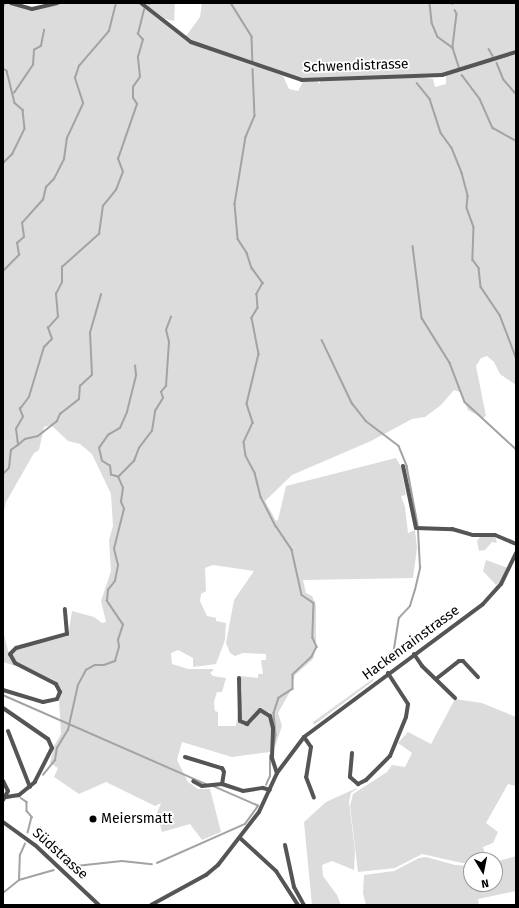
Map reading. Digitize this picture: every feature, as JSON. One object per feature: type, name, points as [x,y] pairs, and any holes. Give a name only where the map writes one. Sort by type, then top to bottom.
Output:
[{"type":"street","points":[[11,3],[32,9],[57,3]]},
{"type":"street","name":"Schwendistrasse","points":[[141,3],[191,42],[302,80],[442,75],[516,52]]},
{"type":"street","points":[[402,466],[416,528],[452,529],[473,535],[495,535],[507,538],[516,544]]},
{"type":"street","name":"Hackenrainstrasse","points":[[151,905],[206,875],[218,865],[259,812],[277,773],[304,737],[388,673],[483,604],[501,584],[516,554]]},
{"type":"street","points":[[3,690],[43,702],[57,699],[60,692],[56,684],[15,663],[10,654],[16,648],[68,634],[65,609]]},
{"type":"street","points":[[414,654],[455,698]]},
{"type":"street","points":[[436,679],[459,661],[463,661],[478,677]]},
{"type":"street","points":[[352,753],[350,777],[358,784],[366,780],[390,756],[406,717],[408,704],[388,673]]},
{"type":"street","points":[[239,678],[240,721],[247,724],[260,710],[270,716],[273,728],[272,758],[277,773]]},
{"type":"street","points":[[3,708],[48,739],[51,744],[50,753],[40,775],[30,787],[19,795],[5,798],[8,788],[3,781]]},
{"type":"street","points":[[8,731],[30,787]]},
{"type":"street","points":[[304,737],[310,746],[306,777],[314,798]]},
{"type":"street","points":[[185,757],[222,768],[224,773],[222,784]]},
{"type":"street","points":[[193,781],[202,786],[222,784],[243,792],[263,788],[270,790]]},
{"type":"street","name":"Südstrasse","points":[[3,822],[35,845],[99,905]]},
{"type":"street","points":[[240,838],[276,871],[298,905]]},
{"type":"street","points":[[285,845],[294,887],[304,905]]},
{"type":"shaded area","points":[[3,3],[34,9],[63,3],[140,3],[192,43],[283,76],[289,89],[298,91],[303,82],[317,81],[320,84],[320,81],[419,77],[433,79],[435,87],[446,84],[446,74],[301,79],[199,44],[186,36],[200,17],[202,3],[516,3],[516,385],[500,374],[494,362],[487,356],[481,358],[476,366],[486,416],[483,418],[468,410],[460,392],[454,390],[441,405],[425,417],[412,419],[371,441],[292,475],[265,501],[276,521],[278,520],[286,486],[396,458],[401,467],[406,495],[401,496],[405,507],[408,533],[415,530],[417,548],[413,578],[303,580],[306,593],[312,596],[316,605],[316,648],[313,659],[295,675],[291,690],[278,713],[282,726],[274,750],[271,715],[269,712],[258,710],[247,722],[242,721],[240,715],[242,688],[240,676],[258,678],[258,674],[263,674],[261,660],[266,660],[266,654],[243,653],[235,656],[230,653],[226,643],[234,600],[254,571],[213,565],[205,568],[206,591],[201,594],[200,601],[207,616],[216,618],[216,621],[226,623],[225,640],[216,664],[193,667],[193,658],[178,650],[171,653],[172,664],[188,669],[212,669],[214,670],[210,673],[213,676],[226,678],[222,692],[217,692],[214,702],[215,711],[218,712],[218,726],[236,726],[238,712],[243,725],[245,725],[259,712],[267,714],[271,723],[270,752],[232,757],[182,742],[177,760],[188,782],[198,789],[210,789],[221,832],[202,840],[190,824],[162,832],[157,813],[161,803],[155,806],[106,782],[79,794],[54,777],[58,768],[50,763],[54,746],[61,734],[59,699],[62,690],[53,680],[17,662],[11,655],[16,649],[68,636],[72,611],[94,617],[102,623],[106,622],[101,601],[111,571],[109,540],[113,526],[111,494],[92,454],[80,444],[68,441],[51,425],[44,427],[39,450],[34,453],[6,502],[3,515]]},
{"type":"shaded area","points":[[144,3],[175,3],[174,21],[165,19]]},
{"type":"shaded area","points":[[495,536],[497,543],[492,542],[485,550],[479,551],[477,541],[480,537]]},
{"type":"shaded area","points":[[486,560],[508,568],[502,580],[496,585],[483,571]]},
{"type":"shaded area","points":[[3,630],[10,659],[19,667],[3,662]]},
{"type":"shaded area","points":[[374,678],[373,681],[314,725],[313,722]]},
{"type":"shaded area","points":[[455,699],[482,703],[516,717],[516,786],[508,784],[486,823],[498,832],[493,843],[483,847],[485,852],[463,852],[463,863],[422,854],[395,868],[358,872],[350,806],[353,794],[387,772],[392,765],[405,767],[412,753],[398,743],[408,732],[431,744]]},
{"type":"shaded area","points":[[359,787],[351,793],[349,802],[355,851],[354,870],[332,861],[322,865],[323,876],[337,895],[341,905],[312,905],[304,822],[326,802]]},
{"type":"shaded area","points":[[516,856],[516,891],[478,899],[479,905],[366,905],[363,893],[364,875],[394,871],[419,858],[426,857],[455,865],[463,866],[463,892],[503,892],[503,860]]},
{"type":"waterway","points":[[3,271],[19,255],[17,243],[24,237],[22,223],[43,200],[46,187],[54,179],[64,159],[67,138],[83,103],[75,78],[79,66],[109,31],[116,3]]},
{"type":"waterway","points":[[231,3],[252,37],[253,61]]},
{"type":"waterway","points":[[430,3],[432,23],[438,37],[453,48]]},
{"type":"waterway","points":[[3,474],[9,468],[11,450],[18,445],[16,429],[23,417],[20,409],[29,397],[44,347],[52,339],[48,328],[58,317],[56,294],[62,282],[62,267],[99,234],[103,206],[116,190],[123,172],[118,159],[137,104],[133,98],[133,87],[140,77],[138,57],[143,40],[138,34],[144,10]]},
{"type":"waterway","points":[[455,10],[457,14],[453,48],[459,67]]},
{"type":"waterway","points":[[14,93],[33,65],[34,50],[41,46],[44,30]]},
{"type":"waterway","points":[[489,49],[493,56]]},
{"type":"waterway","points":[[497,63],[504,80],[516,94]]},
{"type":"waterway","points":[[3,68],[7,71],[15,103],[23,110],[25,129],[13,154],[3,164]]},
{"type":"waterway","points":[[253,69],[255,116],[246,137],[235,204],[238,239],[247,253],[252,268],[263,283],[257,294],[258,308],[252,318],[259,354],[247,404],[253,423],[244,442],[246,456],[255,473],[261,497],[276,526],[292,550],[302,595],[314,603],[313,638],[317,647],[312,657],[293,675],[293,689],[279,698],[274,713],[276,735],[274,745]]},
{"type":"waterway","points":[[462,75],[480,99],[493,128],[516,141]]},
{"type":"waterway","points":[[417,83],[430,99],[441,133],[452,148],[462,173],[468,196],[467,208],[474,227],[473,260],[479,268],[481,287],[500,315],[516,357]]},
{"type":"waterway","points":[[413,246],[422,318],[450,363],[465,402],[516,449]]},
{"type":"waterway","points":[[18,445],[25,439],[38,436],[57,421],[60,414],[79,399],[80,386],[92,375],[90,333],[101,295]]},
{"type":"waterway","points":[[118,477],[134,461],[139,448],[152,431],[155,411],[163,398],[161,392],[166,386],[169,342],[166,330],[171,317]]},
{"type":"waterway","points":[[322,340],[352,403],[366,421],[399,446],[407,466],[418,525]]},
{"type":"waterway","points":[[118,477],[111,475],[110,466],[102,461],[99,448],[108,435],[120,428],[127,412],[136,375],[135,366]]},
{"type":"waterway","points":[[43,775],[55,760],[57,748],[68,730],[78,685],[86,670],[95,665],[104,665],[115,661],[119,647],[118,640],[123,625],[107,601],[108,590],[115,581],[118,565],[114,549],[124,509],[121,502],[123,488],[118,477]]},
{"type":"waterway","points":[[393,655],[399,618],[410,606],[420,568],[418,530]]},
{"type":"waterway","points":[[3,695],[206,784]]},
{"type":"waterway","points":[[266,785],[270,776],[270,756]]},
{"type":"waterway","points":[[157,863],[245,824],[258,806],[212,786]]},
{"type":"waterway","points":[[21,798],[27,802],[27,811],[32,817],[28,833]]},
{"type":"waterway","points":[[19,880],[20,855],[25,844]]},
{"type":"waterway","points":[[67,867],[122,861],[152,864]]},
{"type":"waterway","points":[[3,893],[19,880],[54,870]]},
{"type":"place","name":"Meiersmatt","points":[[93,819]]}]
